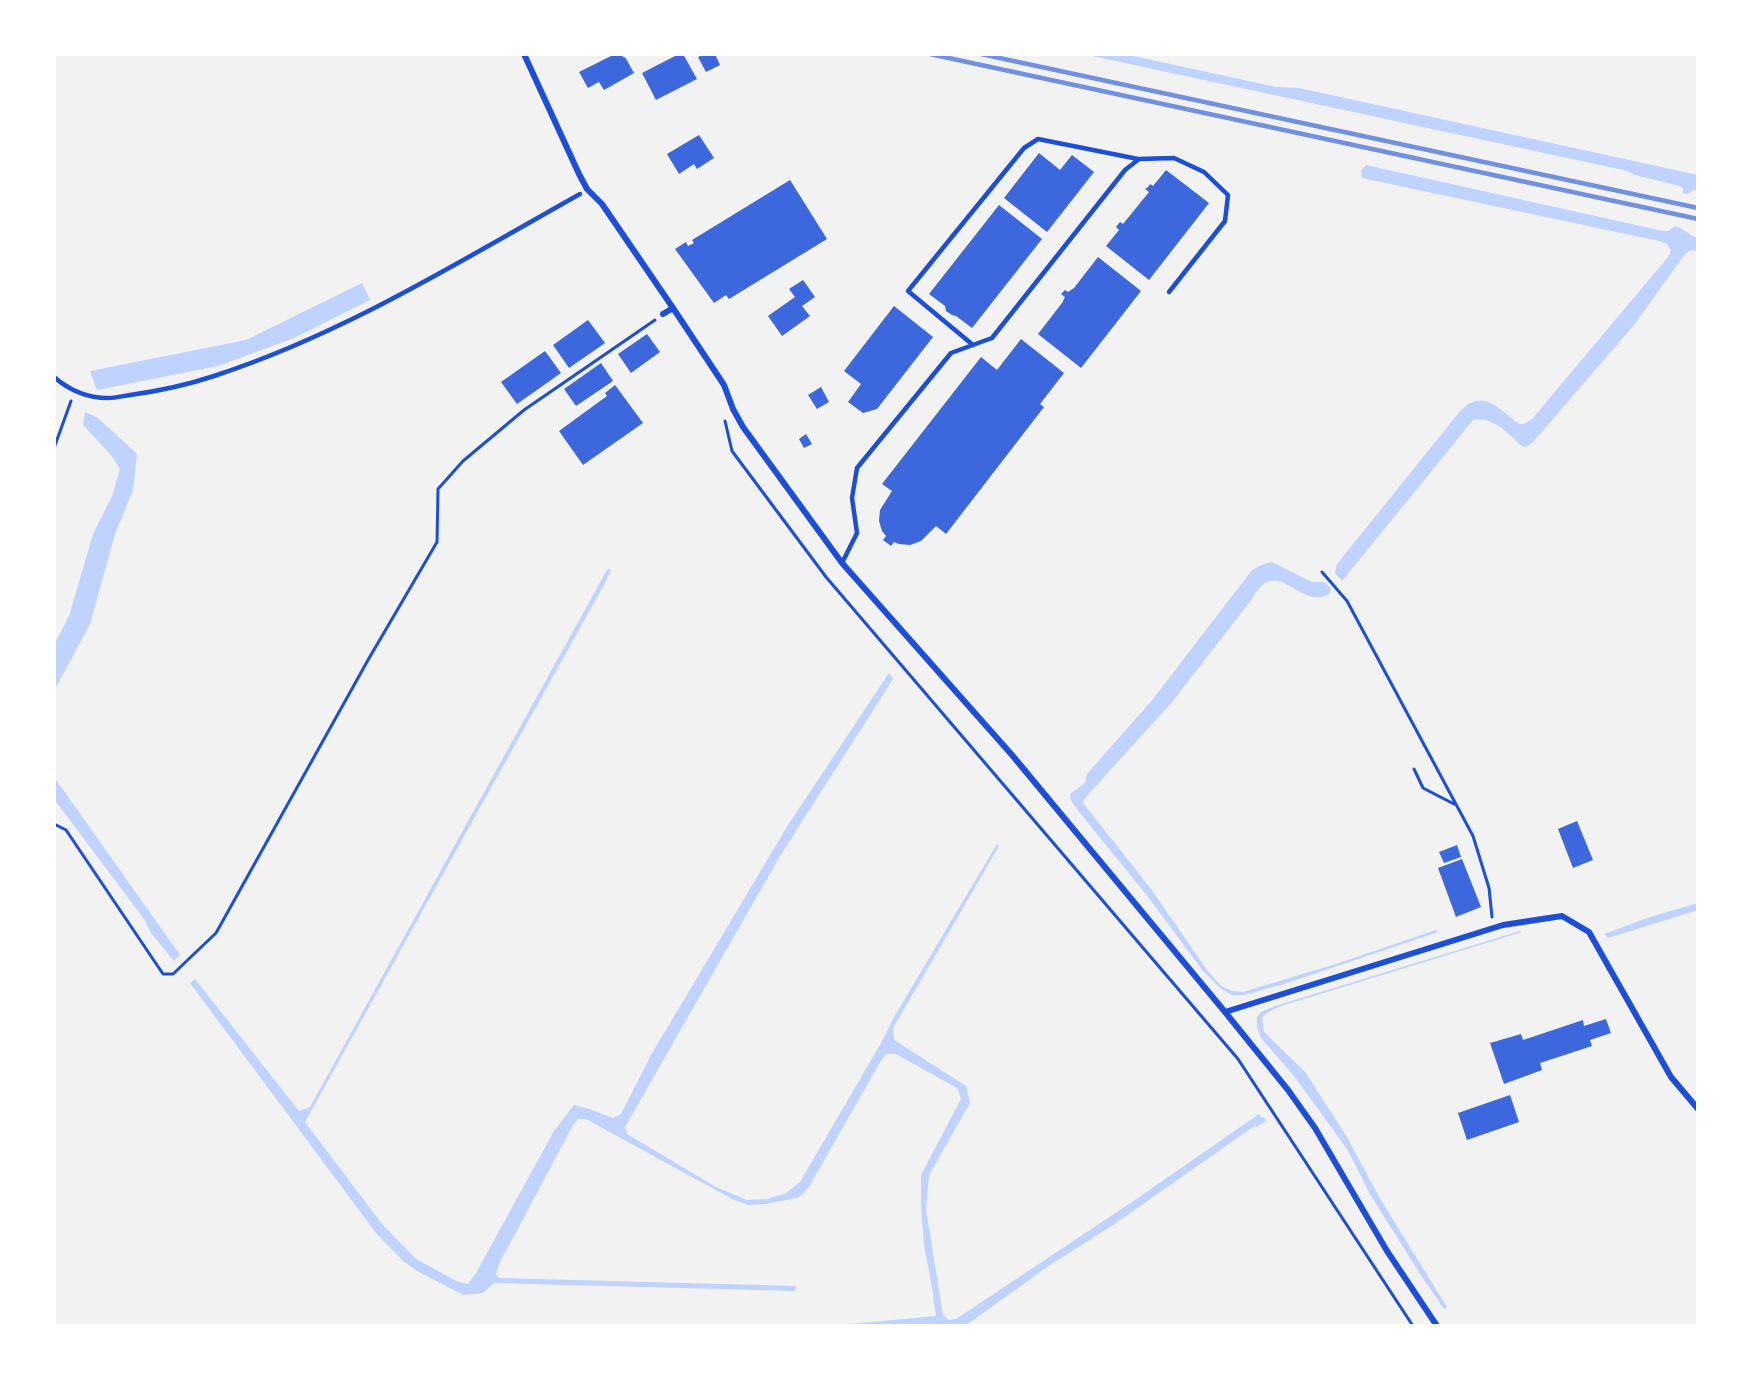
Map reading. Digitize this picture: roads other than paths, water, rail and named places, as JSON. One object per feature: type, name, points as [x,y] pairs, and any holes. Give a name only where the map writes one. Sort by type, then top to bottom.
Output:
[{"type":"street","points":[[524,54],[587,189],[602,204],[724,385],[733,410],[743,427],[842,563],[1012,755],[1288,1090],[1315,1128],[1387,1251],[1437,1326]]},
{"type":"street","points":[[580,194],[587,189]]},
{"type":"street","points":[[663,314],[673,308]]},
{"type":"street","points":[[1225,1012],[1503,925],[1562,916],[1589,932],[1671,1077],[1698,1109]]},
{"type":"lane","points":[[973,345],[908,291],[1024,148],[1038,139],[1139,159],[1174,158],[1204,172],[1228,195],[1225,221],[1169,292]]},
{"type":"lane","points":[[842,563],[857,533],[852,498],[857,468],[951,353],[992,338],[1125,170],[1139,159]]},
{"type":"lane","points":[[54,377],[63,385],[81,394],[108,398],[159,391],[245,366],[339,326],[580,194]]},
{"type":"water","points":[[1083,54],[1124,54],[1276,87],[1299,88],[1698,175],[1698,191],[1693,190],[1687,194],[1683,193],[1680,186],[1635,175],[1628,171]]},
{"type":"water","points":[[1366,165],[1663,231],[1668,231],[1675,226],[1698,238],[1698,251],[1691,250],[1685,254],[1634,325],[1528,446],[1523,447],[1494,423],[1480,419],[1473,420],[1342,581],[1335,573],[1337,564],[1461,410],[1469,404],[1484,401],[1498,407],[1519,424],[1532,419],[1668,257],[1671,250],[1666,243],[1659,241],[1362,178],[1361,171]]},
{"type":"water","points":[[362,283],[370,300],[294,338],[218,366],[97,390],[90,371],[246,340]]},
{"type":"water","points":[[85,412],[98,418],[137,454],[133,490],[115,534],[90,624],[54,691],[54,645],[69,616],[93,534],[112,496],[120,469],[111,455],[83,425]]},
{"type":"water","points":[[1272,562],[1312,582],[1324,582],[1331,588],[1329,594],[1318,597],[1308,595],[1279,581],[1270,581],[1261,586],[1172,702],[1085,798],[1083,803],[1151,889],[1207,970],[1221,986],[1232,991],[1243,992],[1436,930],[1438,932],[1284,984],[1244,995],[1232,995],[1221,989],[1203,971],[1148,897],[1076,808],[1070,794],[1085,783],[1087,774],[1153,699],[1252,570]]},
{"type":"water","points":[[608,568],[611,570],[605,583],[305,1122],[382,1224],[416,1259],[456,1281],[468,1284],[554,1131],[574,1105],[613,1118],[621,1114],[651,1055],[788,825],[889,673],[893,679],[780,856],[625,1127],[627,1134],[716,1187],[747,1200],[767,1199],[786,1193],[800,1182],[894,1017],[997,844],[999,846],[893,1028],[894,1040],[966,1086],[970,1103],[929,1175],[926,1210],[943,1315],[949,1320],[956,1319],[1259,1114],[1263,1120],[1113,1225],[1050,1265],[965,1326],[850,1326],[850,1324],[936,1316],[924,1246],[921,1175],[961,1099],[957,1088],[896,1054],[886,1054],[879,1064],[810,1185],[797,1198],[748,1205],[734,1200],[586,1119],[578,1119],[499,1264],[496,1275],[500,1278],[796,1286],[795,1291],[494,1283],[483,1293],[463,1295],[403,1261],[376,1233],[190,983],[195,979],[299,1111],[310,1107]]},
{"type":"water","points":[[54,777],[180,955],[174,961],[151,933],[144,919],[54,799]]},
{"type":"water","points":[[1698,903],[1698,910],[1608,938],[1604,934],[1650,917]]},
{"type":"water","points":[[1522,932],[1278,1007],[1262,1018],[1264,1032],[1305,1072],[1347,1137],[1379,1197],[1447,1307],[1444,1309],[1371,1196],[1347,1149],[1294,1076],[1261,1038],[1257,1028],[1257,1017],[1261,1012],[1275,1006]]},
{"type":"waterway","points":[[1257,1124],[1263,1120],[1258,1123]]},
{"type":"railway","points":[[930,54],[1698,219]]},
{"type":"railway","points":[[981,54],[1698,208]]}]
